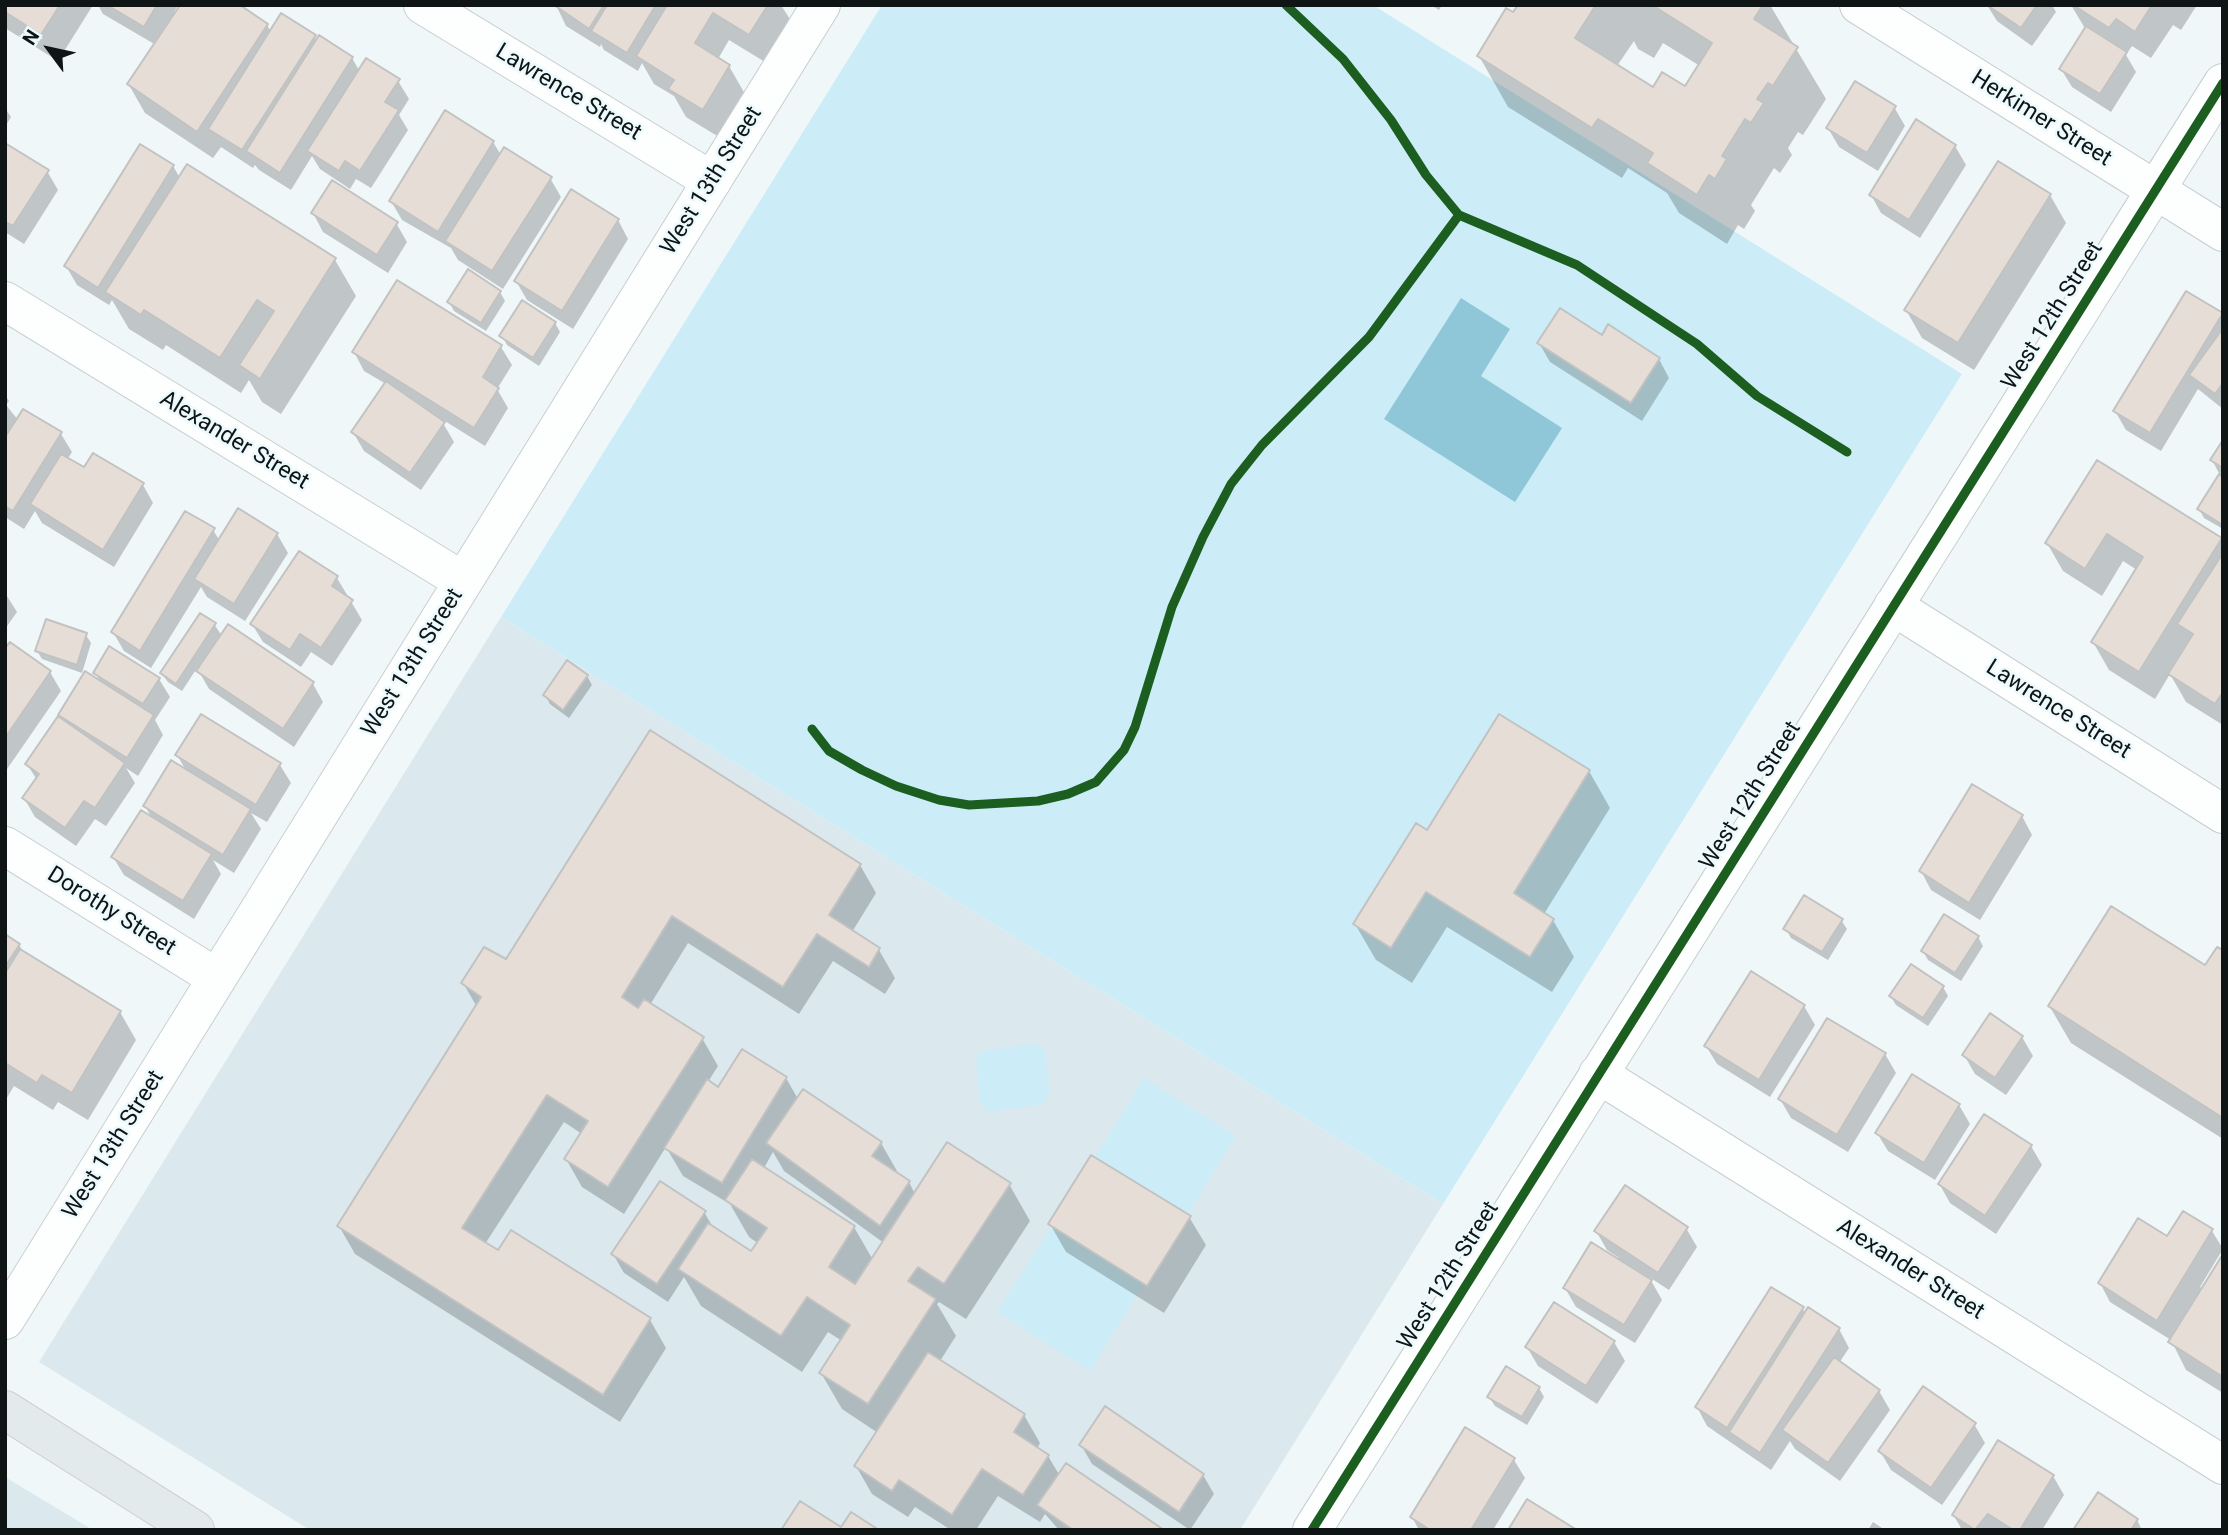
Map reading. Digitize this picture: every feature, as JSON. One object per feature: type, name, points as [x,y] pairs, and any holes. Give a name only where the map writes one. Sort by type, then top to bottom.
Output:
[{"type":"main road","points":[[5,1410],[195,1530]]},
{"type":"street","name":"Lawrence Street","points":[[424,5],[712,181]]},
{"type":"street","name":"West 13th Street","points":[[5,1320],[821,5]]},
{"type":"street","name":"Herkimer Street","points":[[1859,5],[2223,232]]},
{"type":"street","name":"West 12th Street","points":[[1312,1530],[2223,83]]},
{"type":"street","name":"Alexander Street","points":[[5,301],[463,582]]},
{"type":"street","name":"Lawrence Street","points":[[1893,606],[2223,814]]},
{"type":"street","name":"Dorothy Street","points":[[5,846],[217,978]]},
{"type":"street","name":"Alexander Street","points":[[1598,1074],[2223,1465]]},
{"type":"shaded area","points":[[882,5],[1373,5],[1962,374],[1443,1204],[501,617]]},
{"type":"shaded area","points":[[1461,298],[1510,329],[1481,376],[1562,428],[1515,502],[1384,419]]},
{"type":"shaded area","points":[[501,617],[1443,1204],[1240,1530],[310,1530],[39,1362]]},
{"type":"shaded area","points":[[1035,1044],[1045,1049],[1050,1095],[1044,1104],[987,1112],[980,1102],[976,1059],[982,1051]]},
{"type":"shaded area","points":[[1144,1078],[1236,1136],[1188,1214],[1095,1157]]},
{"type":"shaded area","points":[[1052,1226],[1144,1284],[1090,1371],[997,1312]]},
{"type":"shaded area","points":[[5,1477],[93,1530],[5,1530]]},
{"type":"building","points":[[5,5],[60,5],[41,35],[5,12]]},
{"type":"building","points":[[107,5],[157,5],[144,27]]},
{"type":"building","points":[[180,5],[240,5],[268,24],[197,132],[127,84]]},
{"type":"building","points":[[554,5],[604,5],[589,29]]},
{"type":"building","points":[[607,5],[656,5],[627,53],[591,31]]},
{"type":"building","points":[[667,5],[768,5],[749,35],[713,13],[695,43],[730,65],[703,110],[668,89],[674,80],[636,56]]},
{"type":"building","points":[[1518,5],[1596,5],[1575,38],[1653,87],[1662,72],[1685,86],[1712,43],[1652,5],[1763,5],[1754,19],[1798,47],[1773,86],[1768,83],[1757,99],[1764,103],[1751,123],[1745,119],[1722,156],[1727,159],[1715,179],[1709,175],[1697,195],[1647,163],[1653,153],[1598,119],[1592,128],[1477,56],[1506,8],[1513,12]]},
{"type":"building","points":[[1987,5],[2037,5],[2021,28]]},
{"type":"building","points":[[2073,5],[2152,5],[2135,32],[2116,19],[2109,28]]},
{"type":"building","points":[[281,13],[316,35],[242,150],[208,129]]},
{"type":"building","points":[[2086,26],[2127,52],[2100,94],[2059,69]]},
{"type":"building","points":[[319,35],[353,57],[280,173],[246,151]]},
{"type":"building","points":[[366,58],[400,79],[385,102],[399,110],[360,171],[345,161],[339,171],[307,151]]},
{"type":"building","points":[[1855,81],[1896,106],[1867,153],[1826,128]]},
{"type":"building","points":[[445,110],[494,141],[438,232],[389,201]]},
{"type":"building","points":[[1916,119],[1956,145],[1909,220],[1869,195]]},
{"type":"building","points":[[5,143],[49,170],[13,226],[5,222]]},
{"type":"building","points":[[140,144],[174,165],[98,288],[64,266]]},
{"type":"building","points":[[504,147],[552,177],[492,271],[445,241]]},
{"type":"building","points":[[1998,161],[2051,194],[1958,343],[1904,310]]},
{"type":"building","points":[[187,164],[336,258],[260,379],[239,365],[274,311],[257,300],[220,358],[144,310],[141,315],[105,292]]},
{"type":"building","points":[[332,180],[398,222],[377,255],[311,213]]},
{"type":"building","points":[[571,189],[619,219],[562,311],[514,281]]},
{"type":"building","points":[[468,269],[501,291],[481,323],[447,302]]},
{"type":"building","points":[[397,280],[502,345],[483,377],[499,388],[474,428],[352,352]]},
{"type":"building","points":[[2186,291],[2223,313],[2150,433],[2113,411]]},
{"type":"building","points":[[522,300],[556,322],[533,358],[499,336]]},
{"type":"building","points":[[1560,308],[1602,335],[1608,324],[1660,358],[1631,403],[1537,343]]},
{"type":"building","points":[[2223,328],[2223,383],[2215,394],[2189,375]]},
{"type":"building","points":[[386,381],[445,422],[410,473],[351,432]]},
{"type":"building","points":[[23,409],[62,432],[13,511],[5,507],[5,437]]},
{"type":"building","points":[[2223,440],[2223,468],[2210,460]]},
{"type":"building","points":[[93,453],[144,483],[103,550],[30,504],[61,454],[84,467]]},
{"type":"building","points":[[2097,460],[2222,538],[2139,672],[2091,642],[2143,557],[2107,534],[2085,569],[2045,543]]},
{"type":"building","points":[[2219,474],[2223,477],[2223,525],[2197,509]]},
{"type":"building","points":[[238,508],[278,533],[234,604],[194,579]]},
{"type":"building","points":[[185,511],[215,528],[140,651],[111,632]]},
{"type":"building","points":[[299,551],[338,576],[332,586],[353,600],[321,648],[300,634],[290,650],[250,624]]},
{"type":"building","points":[[2223,553],[2223,692],[2215,704],[2168,674],[2193,634],[2177,624]]},
{"type":"building","points":[[200,613],[216,623],[176,684],[160,673]]},
{"type":"building","points":[[46,619],[87,633],[77,665],[35,651]]},
{"type":"building","points":[[228,624],[314,682],[283,729],[196,671]]},
{"type":"building","points":[[10,642],[51,671],[5,738],[5,648]]},
{"type":"building","points":[[109,646],[160,678],[143,704],[93,673]]},
{"type":"building","points":[[567,660],[588,675],[563,710],[543,695]]},
{"type":"building","points":[[85,671],[154,715],[127,758],[58,715]]},
{"type":"building","points":[[201,714],[281,763],[256,805],[175,755]]},
{"type":"building","points":[[1499,714],[1590,770],[1514,893],[1554,919],[1530,957],[1426,892],[1391,948],[1353,924],[1416,823],[1427,830]]},
{"type":"building","points":[[58,716],[125,763],[95,808],[84,801],[65,828],[22,798],[39,774],[25,764]]},
{"type":"building","points":[[650,730],[861,864],[829,915],[880,948],[869,967],[817,934],[783,987],[672,916],[622,997],[638,1008],[644,999],[704,1037],[608,1187],[564,1159],[588,1121],[547,1095],[462,1228],[498,1250],[511,1230],[651,1318],[603,1395],[337,1226],[481,997],[461,983],[484,947],[506,959]]},
{"type":"building","points":[[171,760],[251,809],[223,855],[143,806]]},
{"type":"building","points":[[1972,784],[2023,815],[1969,903],[1919,871]]},
{"type":"building","points":[[141,810],[212,854],[183,901],[111,857]]},
{"type":"building","points":[[1804,895],[1843,919],[1822,952],[1783,929]]},
{"type":"building","points":[[2111,906],[2205,965],[2217,947],[2223,950],[2223,1118],[2048,1006]]},
{"type":"building","points":[[1944,914],[1979,936],[1955,973],[1921,951]]},
{"type":"building","points":[[5,934],[20,944],[5,967]]},
{"type":"building","points":[[20,949],[121,1011],[72,1093],[42,1075],[37,1083],[5,1063],[5,973]]},
{"type":"building","points":[[1911,964],[1944,986],[1923,1018],[1889,996]]},
{"type":"building","points":[[1751,971],[1805,1005],[1759,1080],[1704,1046]]},
{"type":"building","points":[[1990,1013],[2023,1036],[1995,1078],[1962,1055]]},
{"type":"building","points":[[1827,1018],[1886,1053],[1837,1135],[1778,1099]]},
{"type":"building","points":[[742,1049],[787,1077],[722,1183],[664,1148],[707,1079],[718,1087]]},
{"type":"building","points":[[1912,1074],[1960,1104],[1924,1163],[1875,1133]]},
{"type":"building","points":[[803,1089],[882,1142],[872,1156],[910,1181],[880,1226],[766,1143]]},
{"type":"building","points":[[1984,1114],[2032,1145],[1985,1216],[1938,1184]]},
{"type":"building","points":[[947,1142],[1011,1183],[944,1284],[918,1267],[908,1281],[936,1299],[868,1404],[819,1373],[850,1325],[807,1297],[781,1336],[678,1269],[708,1223],[751,1251],[767,1228],[725,1200],[752,1159],[855,1226],[829,1267],[855,1284]]},
{"type":"building","points":[[1091,1155],[1191,1216],[1147,1286],[1048,1224]]},
{"type":"building","points":[[660,1181],[706,1211],[657,1284],[611,1254]]},
{"type":"building","points":[[1625,1185],[1688,1227],[1658,1273],[1594,1231]]},
{"type":"building","points":[[2183,1211],[2213,1229],[2157,1321],[2098,1283],[2138,1218],[2167,1236]]},
{"type":"building","points":[[1591,1242],[1652,1280],[1624,1325],[1563,1288]]},
{"type":"building","points":[[2223,1254],[2223,1377],[2168,1342]]},
{"type":"building","points":[[1771,1287],[1804,1307],[1727,1428],[1695,1407]]},
{"type":"building","points":[[1554,1302],[1615,1341],[1586,1386],[1525,1347]]},
{"type":"building","points":[[1808,1307],[1840,1328],[1760,1453],[1729,1432]]},
{"type":"building","points":[[928,1352],[1025,1414],[1014,1432],[1049,1455],[1023,1495],[982,1469],[952,1515],[899,1480],[892,1491],[854,1466]]},
{"type":"building","points":[[1834,1357],[1880,1390],[1828,1463],[1782,1430]]},
{"type":"building","points":[[1506,1366],[1540,1387],[1522,1417],[1487,1397]]},
{"type":"building","points":[[1923,1386],[1976,1423],[1931,1488],[1878,1451]]},
{"type":"building","points":[[1105,1406],[1204,1474],[1179,1512],[1079,1445]]},
{"type":"building","points":[[1465,1427],[1515,1458],[1471,1530],[1430,1530],[1410,1517]]},
{"type":"building","points":[[1998,1440],[2054,1475],[2020,1530],[2013,1530],[1988,1514],[1975,1530],[1952,1515]]},
{"type":"building","points":[[1066,1463],[1164,1530],[1073,1530],[1037,1505]]},
{"type":"building","points":[[2098,1492],[2138,1519],[2131,1530],[2073,1530]]},
{"type":"building","points":[[1527,1499],[1577,1530],[1508,1530]]},
{"type":"building","points":[[800,1501],[841,1527],[851,1512],[879,1530],[781,1530]]},
{"type":"cycle path","points":[[1286,5],[1343,59],[1391,120],[1426,175],[1459,215],[1577,265],[1697,344],[1757,396],[1847,452]]},
{"type":"cycle path","points":[[1312,1530],[2223,83]]},
{"type":"cycle path","points":[[812,729],[829,751],[862,770],[896,786],[939,800],[969,805],[1038,801],[1068,794],[1096,782],[1124,750],[1135,727],[1172,607],[1203,537],[1231,484],[1262,445],[1369,337],[1459,215]]}]
